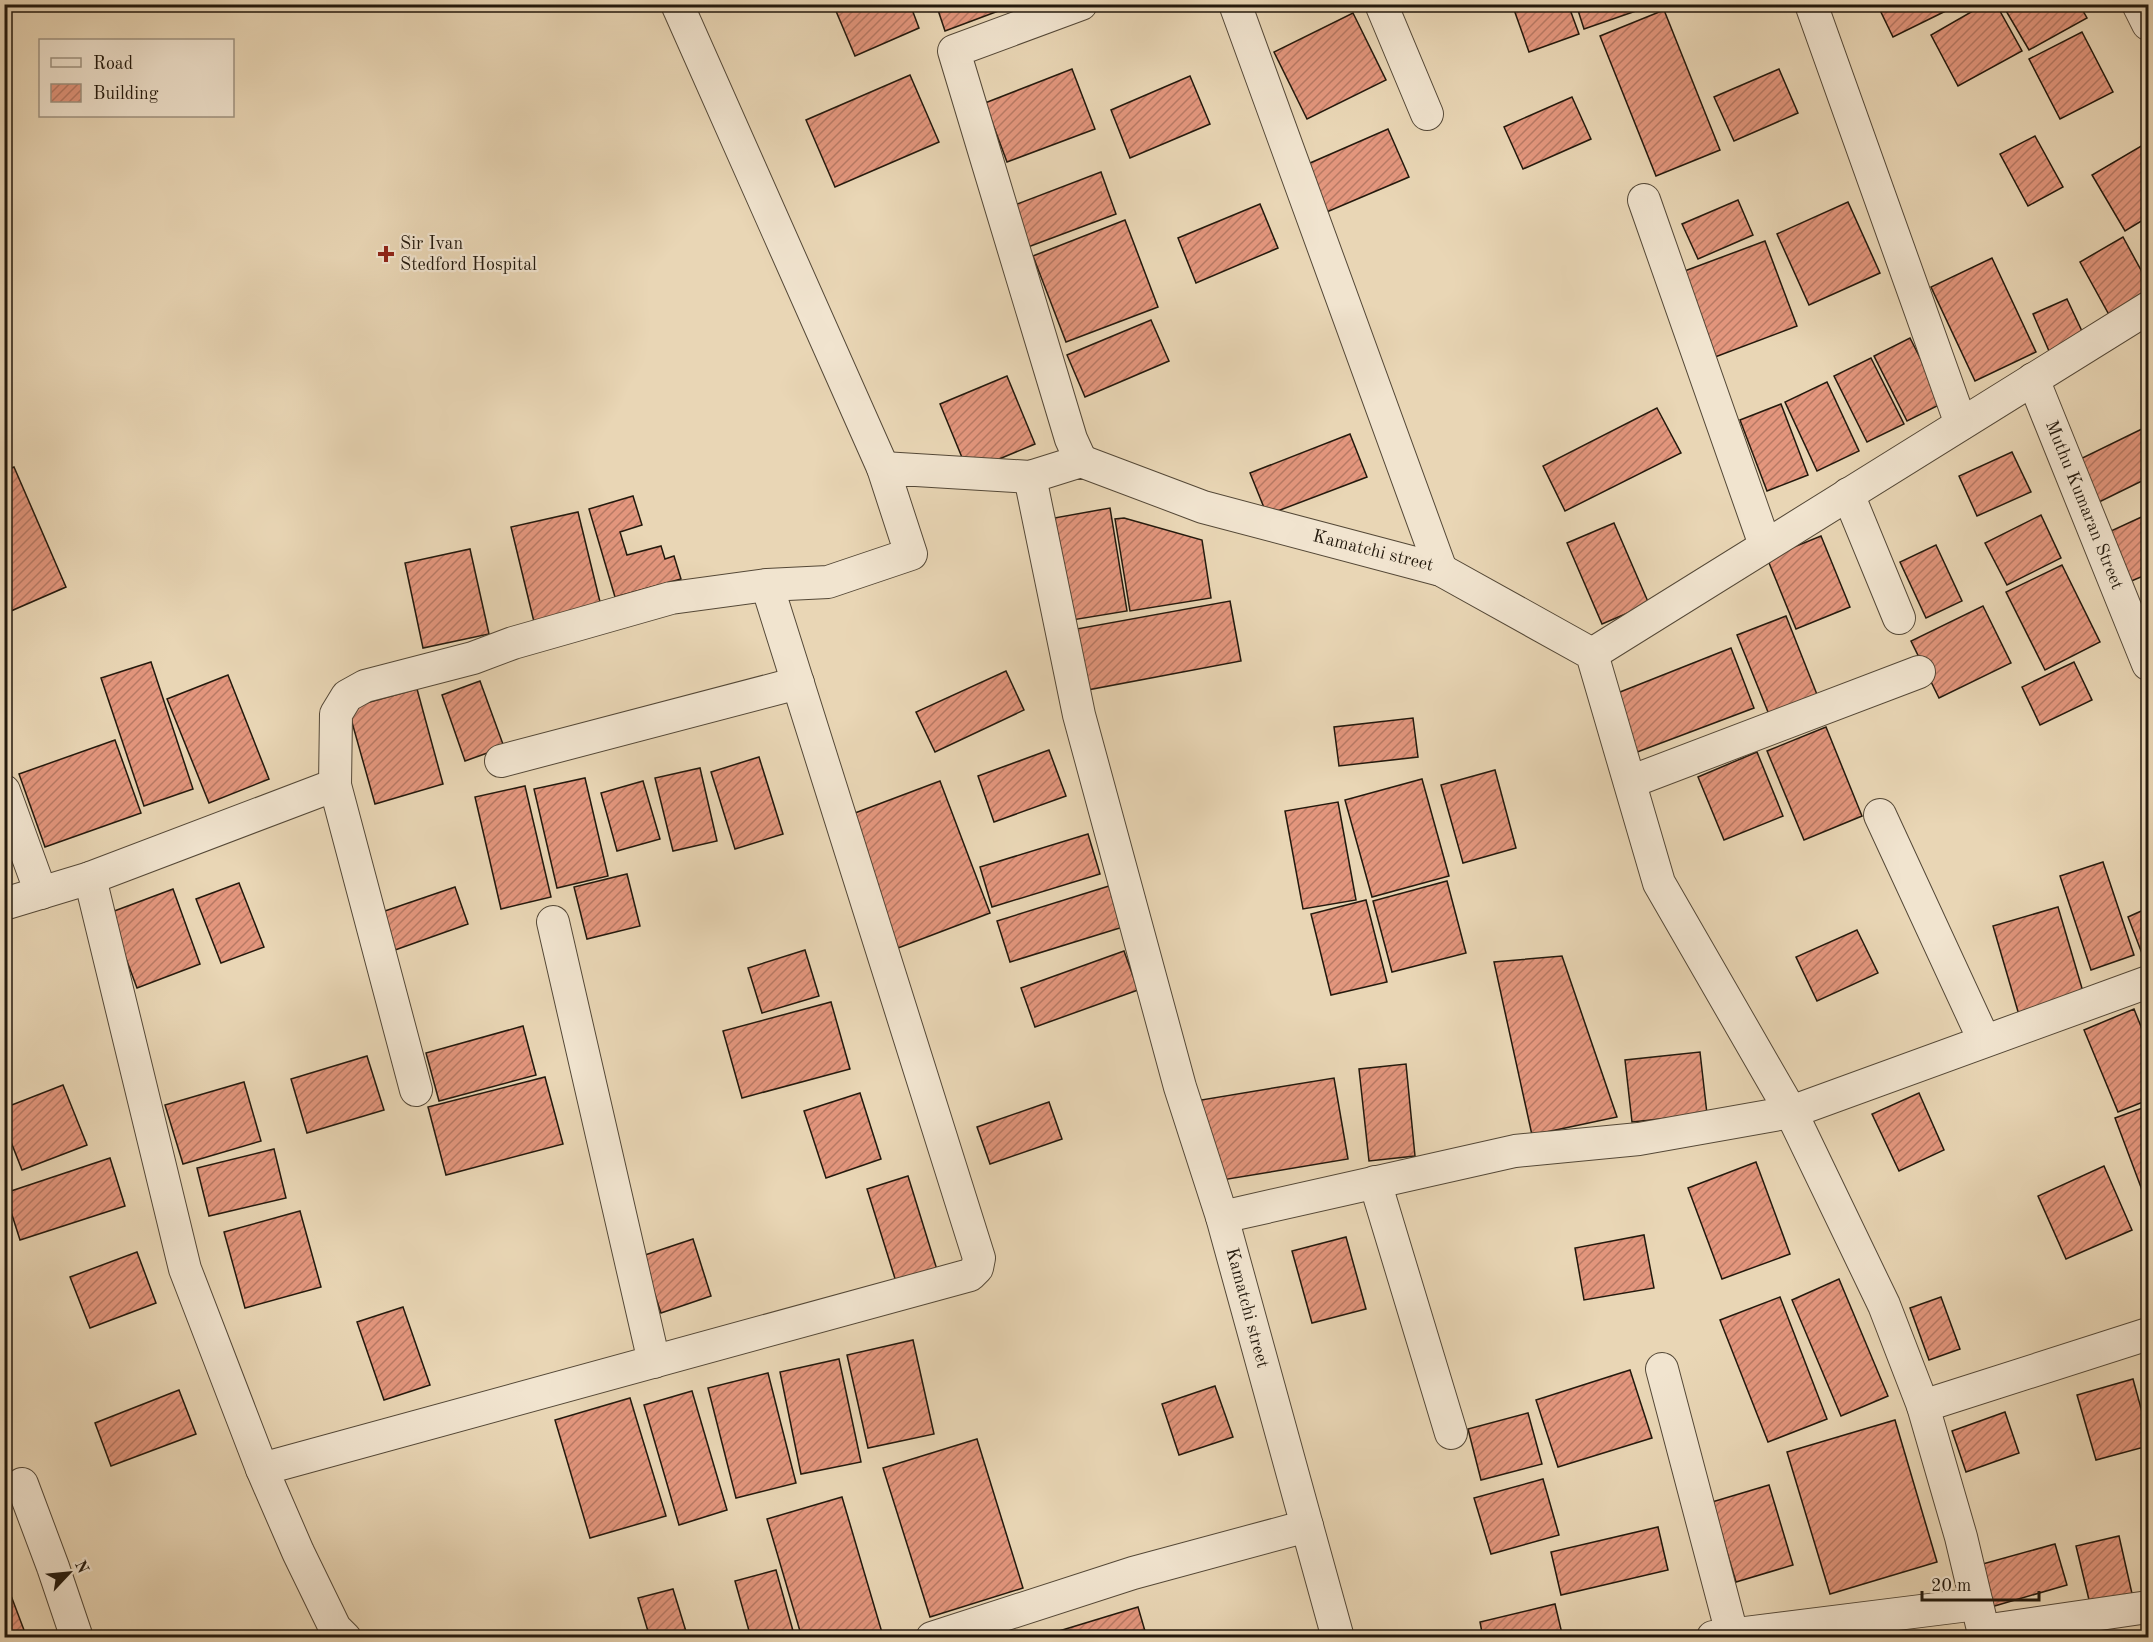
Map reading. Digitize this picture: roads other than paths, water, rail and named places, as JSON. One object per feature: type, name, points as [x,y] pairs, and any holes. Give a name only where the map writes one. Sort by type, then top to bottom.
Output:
[{"type":"street","points":[[416,1090],[335,785],[336,714],[348,696],[365,686],[473,658],[513,643],[671,598],[767,585],[828,582],[911,554],[884,468],[677,4]]},
{"type":"street","points":[[884,468],[1030,477],[1082,461],[1071,439],[954,51],[1081,4]]},
{"type":"street","name":"Kamatchi street","points":[[1235,4],[1441,570]]},
{"type":"street","points":[[1381,4],[1427,114]]},
{"type":"street","points":[[1811,4],[1961,424]]},
{"type":"street","points":[[2138,4],[2148,24]]},
{"type":"street","points":[[1644,200],[1765,545]]},
{"type":"street","points":[[1592,654],[2148,308]]},
{"type":"street","name":"Muthu Kumaran Street","points":[[2033,379],[2148,664]]},
{"type":"street","name":"Kamatchi street","points":[[1082,461],[1203,507],[1441,570]]},
{"type":"street","name":"Kamatchi street","points":[[1030,477],[1079,715],[1180,1088],[1222,1217],[1338,1638]]},
{"type":"street","points":[[1848,494],[1899,618]]},
{"type":"street","points":[[1441,570],[1592,654],[1659,884],[1791,1112],[1884,1305],[1923,1406],[1961,1537],[1981,1624]]},
{"type":"street","points":[[262,1469],[969,1275],[977,1268],[979,1258],[767,585]]},
{"type":"street","points":[[1630,782],[1919,672]]},
{"type":"street","points":[[501,760],[798,683]]},
{"type":"street","points":[[4,904],[90,878],[335,785]]},
{"type":"street","points":[[4,791],[41,893]]},
{"type":"street","points":[[1880,815],[1984,1040]]},
{"type":"street","points":[[90,878],[185,1269],[262,1469],[298,1552],[335,1628],[345,1638]]},
{"type":"street","points":[[553,922],[654,1362]]},
{"type":"street","points":[[1222,1217],[1515,1150],[1639,1139],[1791,1112],[2148,982]]},
{"type":"street","points":[[1375,1182],[1451,1432]]},
{"type":"street","points":[[1923,1406],[2148,1334]]},
{"type":"street","points":[[1662,1369],[1721,1636],[1981,1624],[2148,1607]]},
{"type":"street","points":[[22,1484],[77,1638]]},
{"type":"street","points":[[932,1638],[988,1629],[1133,1573],[1307,1526]]},
{"type":"place","name":"Sir Ivan Stedford Hospital","points":[[386,254]]}]
